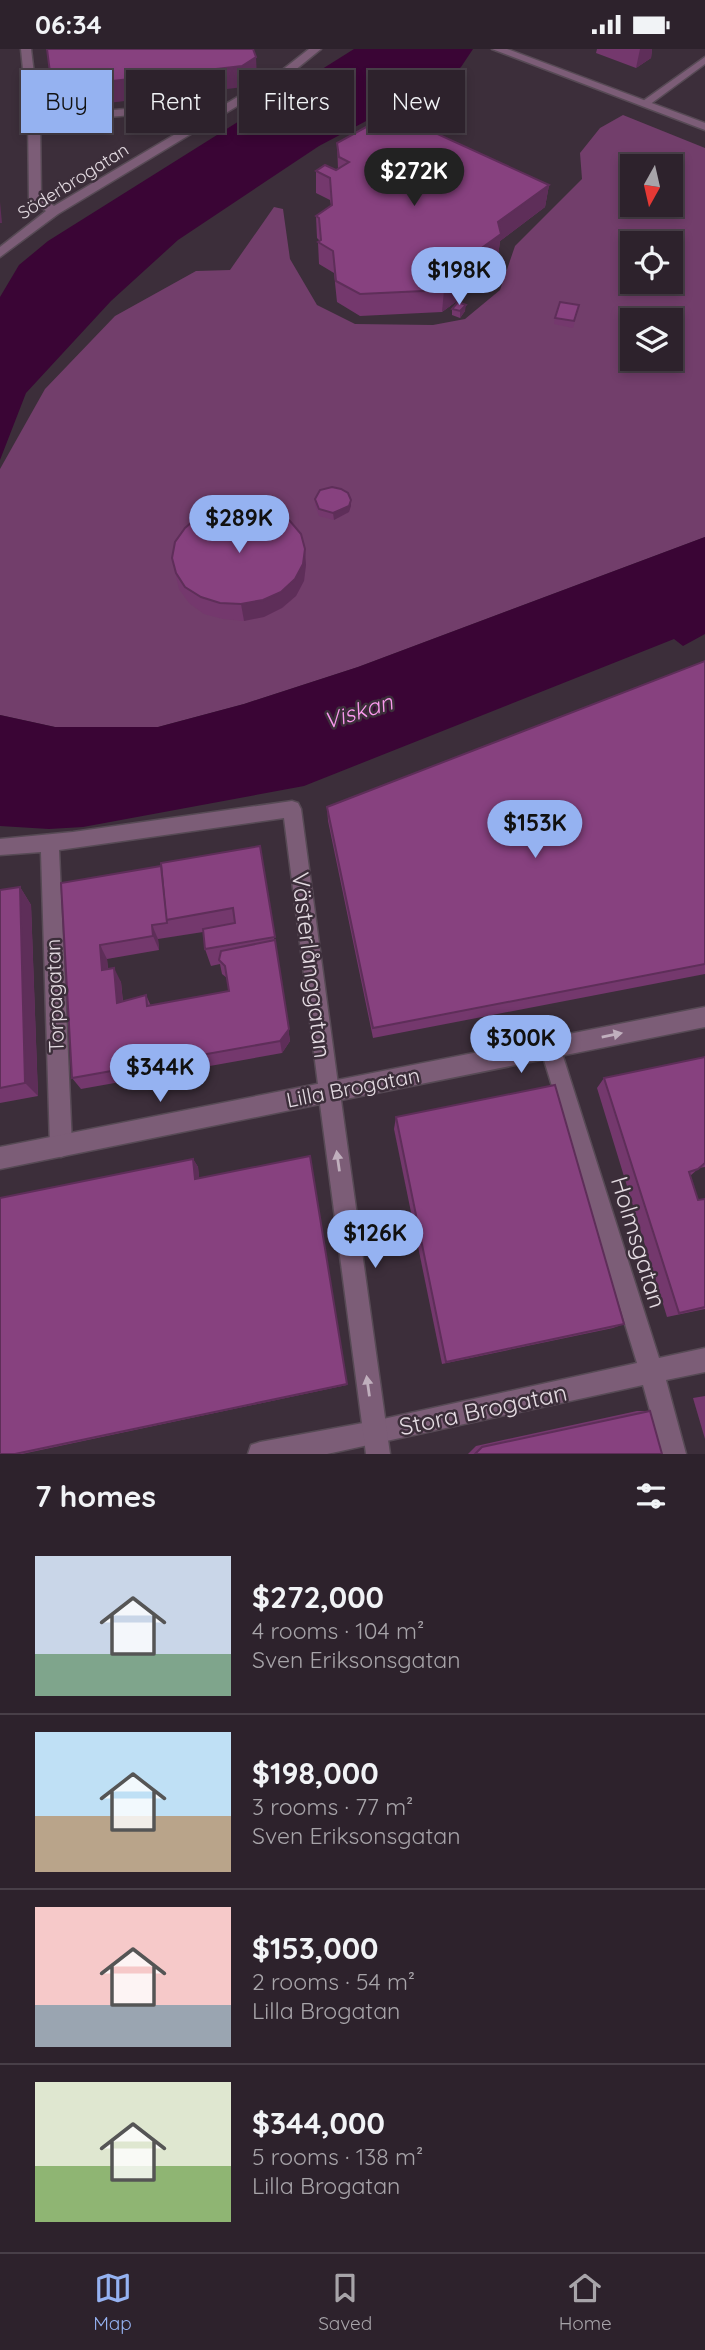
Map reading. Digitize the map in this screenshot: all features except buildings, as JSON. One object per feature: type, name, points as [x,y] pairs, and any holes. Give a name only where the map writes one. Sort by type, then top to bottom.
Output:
[{"type":"street","points":[[26,49],[28,70]]},
{"type":"street","points":[[497,49],[705,127]]},
{"type":"street","name":"Söderbrogatan","points":[[225,109],[310,52]]},
{"type":"street","points":[[34,133],[35,198],[54,211]]},
{"type":"street","name":"Söderbrogatan","points":[[1,250],[54,211],[185,133]]},
{"type":"street","name":"Västerlånggatan","points":[[50,845],[254,812],[292,809],[376,1443]]},
{"type":"street","points":[[0,847],[50,845]]},
{"type":"street","name":"Torpagatan","points":[[50,845],[61,1146]]},
{"type":"street","name":"Lilla Brogatan","points":[[0,1158],[705,1017]]},
{"type":"street","name":"Holmsgatan","points":[[550,1048],[652,1373],[674,1454]]},
{"type":"street","name":"Stora Brogatan","points":[[260,1454],[376,1443],[705,1360]]},
{"type":"lane","points":[[646,103],[705,60]]},
{"type":"shaded area","points":[[623,115],[705,148],[705,537],[358,667],[244,704],[158,727],[55,727],[0,715],[0,469],[45,389],[115,316],[196,271],[230,270],[274,207],[283,209],[290,259],[317,305],[355,324],[433,325],[465,319],[500,290],[515,246],[582,179],[580,153],[600,128]]},
{"type":"water","points":[[354,49],[473,49],[458,70],[368,70],[368,120],[354,127],[354,70],[321,70]]},
{"type":"water","points":[[239,121],[239,133],[344,133],[319,146],[178,240],[111,301],[26,393],[0,460],[0,297],[19,265],[48,241],[220,133],[225,133],[225,130]]},
{"type":"water","name":"Viskan","points":[[705,537],[705,634],[683,646],[674,639],[304,786],[83,827],[49,829],[0,826],[0,715],[55,727],[158,727],[244,704],[358,667]]}]
